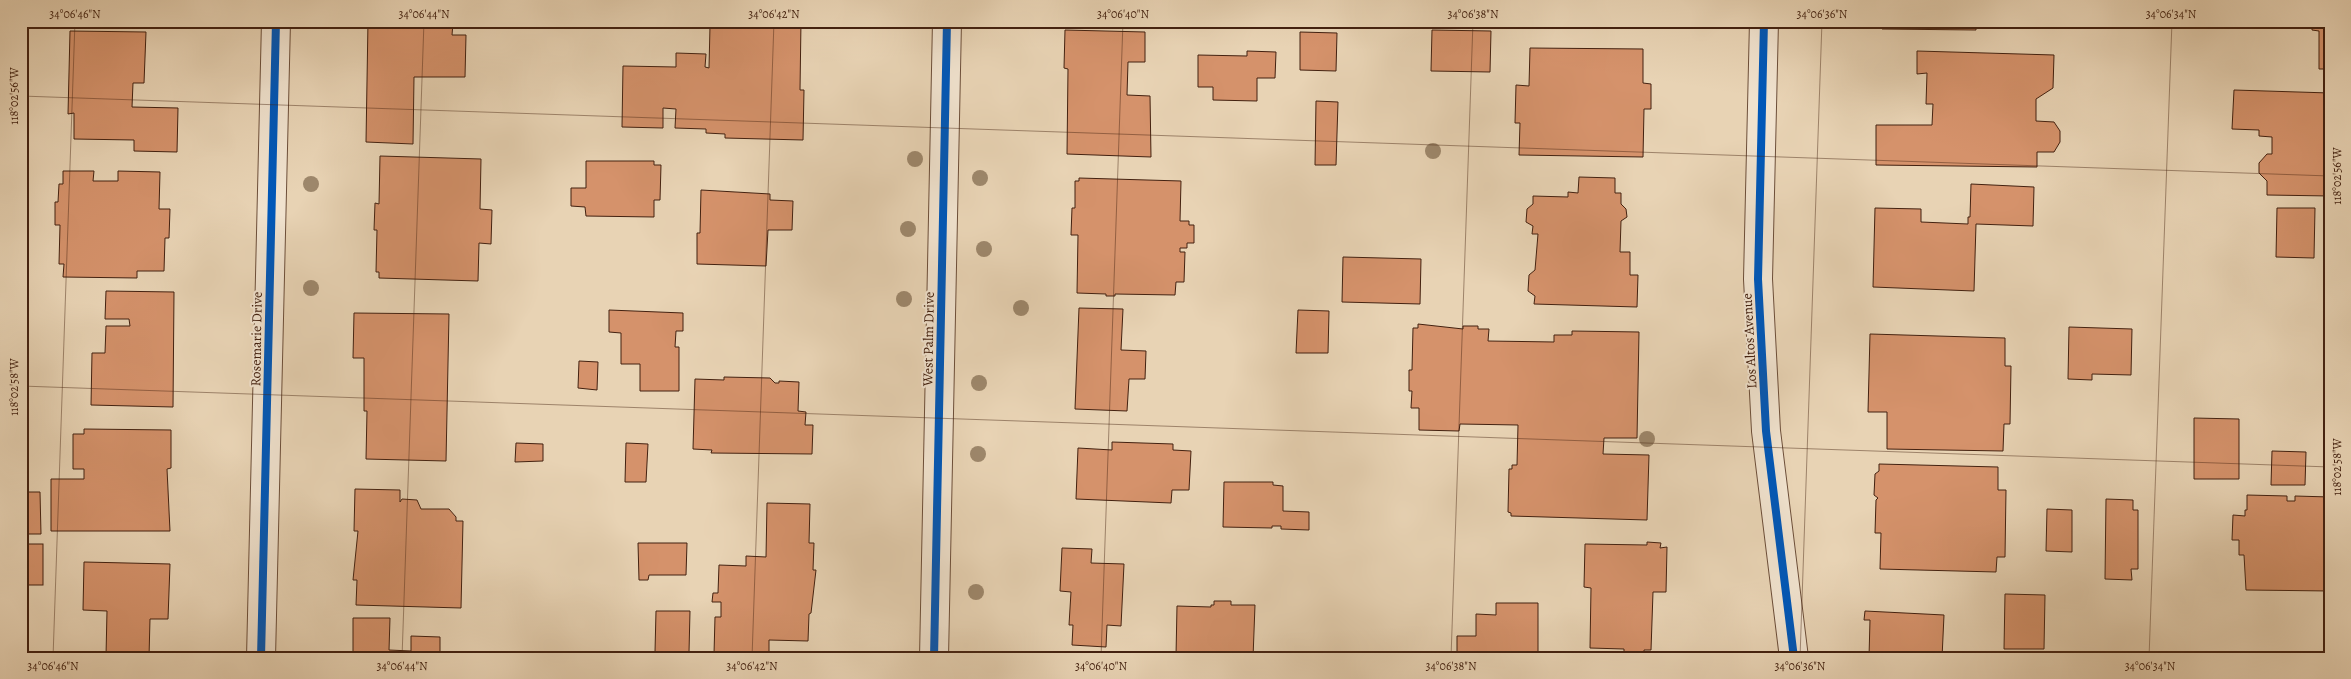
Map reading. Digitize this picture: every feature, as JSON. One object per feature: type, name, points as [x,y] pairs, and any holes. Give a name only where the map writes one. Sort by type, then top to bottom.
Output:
[{"type":"street","name":"Rosemarie Drive","points":[[261,658],[276,21]]},
{"type":"street","name":"West Palm Drive","points":[[934,658],[946,21]]},
{"type":"street","name":"Los Altos Avenue","points":[[1764,21],[1758,279],[1766,432],[1794,658]]},
{"type":"building","points":[[368,21],[453,23],[452,35],[466,35],[465,77],[414,77],[413,144],[366,142]]},
{"type":"building","points":[[715,21],[801,21],[800,90],[804,90],[803,140],[725,138],[725,134],[706,133],[706,129],[675,128],[676,109],[663,108],[663,128],[622,127],[623,66],[676,67],[676,53],[706,54],[705,67],[709,68],[710,26],[714,26]]},
{"type":"building","points":[[1883,21],[2027,21],[2027,25],[1976,24],[1976,30],[1882,29]]},
{"type":"building","points":[[2312,21],[2330,21],[2330,69],[2319,69],[2319,31],[2312,30]]},
{"type":"building","points":[[1065,30],[1145,32],[1145,62],[1128,62],[1127,95],[1150,96],[1151,157],[1067,154],[1068,69],[1064,68]]},
{"type":"building","points":[[1432,30],[1491,31],[1490,72],[1431,71]]},
{"type":"building","points":[[70,31],[146,32],[144,83],[133,83],[132,107],[178,108],[177,152],[134,151],[134,140],[74,139],[74,113],[68,114]]},
{"type":"building","points":[[1300,32],[1337,33],[1336,71],[1300,70]]},
{"type":"building","points":[[1530,48],[1643,49],[1643,83],[1651,84],[1651,109],[1644,109],[1643,157],[1519,155],[1520,123],[1515,123],[1516,85],[1529,86]]},
{"type":"building","points":[[1247,51],[1276,52],[1275,78],[1257,78],[1257,101],[1213,100],[1213,87],[1198,87],[1198,55],[1247,56]]},
{"type":"building","points":[[1917,51],[2054,55],[2053,88],[2036,99],[2036,121],[2054,122],[2060,131],[2060,142],[2054,152],[2037,152],[2037,167],[1876,165],[1876,125],[1932,125],[1933,104],[1926,104],[1927,73],[1917,74]]},
{"type":"building","points":[[2234,90],[2330,93],[2330,196],[2267,195],[2267,181],[2259,173],[2259,163],[2267,154],[2272,154],[2272,137],[2259,136],[2259,130],[2232,129]]},
{"type":"building","points":[[1316,101],[1338,102],[1336,165],[1315,165]]},
{"type":"building","points":[[380,156],[481,159],[480,209],[492,210],[491,244],[479,243],[478,281],[379,278],[379,272],[376,272],[377,230],[374,230],[375,203],[379,204]]},
{"type":"building","points":[[586,161],[654,161],[654,165],[661,165],[660,200],[654,200],[654,217],[586,216],[585,207],[571,206],[571,188],[586,188]]},
{"type":"building","points":[[63,171],[94,171],[93,181],[118,181],[118,171],[160,172],[159,209],[170,209],[169,238],[165,238],[164,271],[137,271],[137,278],[63,277],[64,264],[59,264],[60,225],[55,225],[55,202],[58,202],[59,184],[63,184]]},
{"type":"building","points":[[1579,177],[1615,178],[1615,193],[1621,193],[1621,204],[1626,209],[1627,217],[1621,221],[1620,252],[1630,252],[1630,275],[1638,275],[1637,307],[1534,304],[1535,296],[1528,291],[1529,275],[1535,270],[1538,234],[1532,234],[1533,226],[1526,222],[1527,209],[1533,204],[1533,196],[1568,197],[1568,192],[1578,193]]},
{"type":"building","points":[[1079,178],[1181,181],[1180,221],[1189,221],[1189,225],[1194,225],[1194,243],[1187,243],[1187,248],[1180,248],[1180,252],[1185,252],[1184,282],[1176,282],[1175,295],[1115,294],[1115,296],[1106,296],[1106,294],[1077,293],[1078,235],[1071,235],[1072,208],[1075,208],[1075,181],[1079,181]]},
{"type":"building","points":[[1971,184],[2034,187],[2033,226],[1976,224],[1974,291],[1873,287],[1875,208],[1921,209],[1921,222],[1968,224]]},
{"type":"building","points":[[701,190],[770,194],[770,200],[793,201],[792,230],[768,230],[766,266],[697,264],[697,233],[700,233]]},
{"type":"building","points":[[2277,208],[2315,208],[2314,258],[2276,257]]},
{"type":"building","points":[[1343,257],[1421,259],[1420,304],[1342,302]]},
{"type":"building","points":[[106,291],[174,292],[173,407],[91,405],[92,353],[105,353],[106,326],[130,326],[129,319],[105,319]]},
{"type":"building","points":[[1079,308],[1123,309],[1121,350],[1146,351],[1145,379],[1129,379],[1127,411],[1075,409]]},
{"type":"building","points":[[609,310],[683,313],[683,331],[676,331],[675,347],[679,347],[679,391],[640,391],[640,364],[621,364],[621,333],[609,332]]},
{"type":"building","points":[[1298,310],[1329,311],[1328,353],[1296,353]]},
{"type":"building","points":[[354,313],[449,314],[446,461],[366,459],[367,411],[364,411],[364,358],[353,358]]},
{"type":"building","points":[[1418,324],[1463,329],[1463,326],[1478,326],[1478,329],[1489,329],[1488,341],[1554,342],[1554,335],[1572,335],[1572,331],[1639,332],[1637,438],[1604,438],[1603,454],[1649,455],[1647,520],[1511,516],[1511,513],[1508,512],[1509,469],[1512,469],[1512,465],[1517,465],[1518,425],[1460,424],[1459,431],[1419,430],[1419,408],[1411,408],[1412,391],[1409,391],[1409,370],[1412,370],[1413,328],[1418,328]]},
{"type":"building","points":[[2069,327],[2132,329],[2131,375],[2092,374],[2092,380],[2068,379]]},
{"type":"building","points":[[1870,334],[2005,338],[2005,366],[2011,366],[2010,424],[2004,424],[2003,451],[1887,449],[1887,412],[1868,412]]},
{"type":"building","points":[[579,361],[598,362],[597,390],[578,388]]},
{"type":"building","points":[[724,377],[770,378],[775,383],[779,383],[779,381],[799,382],[798,411],[806,412],[805,425],[813,425],[812,454],[711,453],[712,450],[693,449],[695,379],[724,380]]},
{"type":"building","points":[[2324,396],[2330,396],[2330,431],[2324,431]]},
{"type":"building","points":[[2194,418],[2239,419],[2239,479],[2194,479]]},
{"type":"building","points":[[84,429],[171,430],[171,468],[167,469],[170,531],[51,531],[51,479],[84,479],[84,469],[73,469],[73,434],[84,434]]},
{"type":"building","points":[[1112,442],[1173,444],[1173,450],[1191,451],[1189,490],[1172,490],[1171,503],[1076,499],[1078,448],[1112,450]]},
{"type":"building","points":[[516,443],[543,444],[543,461],[515,462]]},
{"type":"building","points":[[626,443],[648,444],[646,482],[625,482]]},
{"type":"building","points":[[2272,451],[2306,452],[2305,485],[2271,485]]},
{"type":"building","points":[[1879,464],[1998,467],[1998,490],[2006,490],[2005,557],[1997,557],[1996,572],[1880,569],[1881,533],[1875,533],[1876,500],[1878,498],[1874,495],[1875,474],[1879,471]]},
{"type":"building","points":[[1224,482],[1273,482],[1273,485],[1283,486],[1283,511],[1309,512],[1309,530],[1281,529],[1281,526],[1272,526],[1272,528],[1223,527]]},
{"type":"building","points":[[355,489],[400,490],[400,502],[402,499],[417,500],[421,509],[449,509],[456,517],[456,521],[463,521],[461,608],[356,605],[357,580],[353,580],[358,531],[354,531]]},
{"type":"building","points":[[21,492],[40,492],[41,534],[21,534]]},
{"type":"building","points":[[2247,495],[2287,496],[2287,501],[2295,501],[2295,496],[2330,497],[2330,591],[2246,590],[2244,555],[2239,555],[2239,540],[2232,540],[2233,515],[2245,516]]},
{"type":"building","points":[[2106,499],[2133,500],[2133,510],[2138,510],[2138,569],[2131,569],[2132,580],[2105,579]]},
{"type":"building","points":[[767,503],[810,504],[809,543],[814,543],[813,570],[816,570],[811,613],[809,614],[808,641],[769,640],[769,657],[714,654],[715,617],[721,617],[721,602],[712,602],[713,593],[718,593],[719,565],[746,566],[746,556],[766,557]]},
{"type":"building","points":[[2047,509],[2072,510],[2072,552],[2046,551]]},
{"type":"building","points":[[1647,542],[1661,543],[1660,548],[1667,547],[1666,592],[1653,592],[1651,650],[1644,650],[1644,656],[1624,656],[1624,649],[1590,648],[1591,588],[1584,587],[1585,544],[1647,545]]},
{"type":"building","points":[[638,543],[687,543],[686,575],[649,575],[648,580],[639,580]]},
{"type":"building","points":[[21,544],[43,544],[43,585],[21,585]]},
{"type":"building","points":[[1062,548],[1092,549],[1091,563],[1124,564],[1121,626],[1107,625],[1106,647],[1072,645],[1073,625],[1069,625],[1071,592],[1060,591]]},
{"type":"building","points":[[84,562],[170,564],[168,619],[150,619],[149,657],[106,656],[107,611],[83,610]]},
{"type":"building","points":[[2005,594],[2045,595],[2044,649],[2004,649]]},
{"type":"building","points":[[1214,601],[1231,601],[1231,605],[1255,605],[1253,658],[1176,656],[1177,606],[1211,607],[1211,605],[1214,605]]},
{"type":"building","points":[[1496,603],[1538,603],[1538,657],[1457,656],[1457,636],[1476,636],[1476,614],[1496,615]]},
{"type":"building","points":[[656,611],[690,611],[689,652],[655,652]]},
{"type":"building","points":[[1865,611],[1944,615],[1942,658],[1869,657],[1870,620],[1864,620]]},
{"type":"building","points":[[353,618],[390,618],[389,650],[411,651],[411,636],[440,637],[440,658],[353,658]]},
{"type":"building","points":[[2327,634],[2330,634],[2330,658],[2326,658]]},
{"type":"building","points":[[2193,655],[2225,657],[2225,655],[2229,655],[2229,657],[2248,658],[2187,658]]},
{"type":"building","points":[[2248,655],[2281,658],[2248,658]]},
{"type":"cycle path","points":[[261,658],[276,21]]},
{"type":"cycle path","points":[[934,658],[947,21]]},
{"type":"cycle path","points":[[1764,21],[1758,279],[1766,431],[1794,658]]}]
